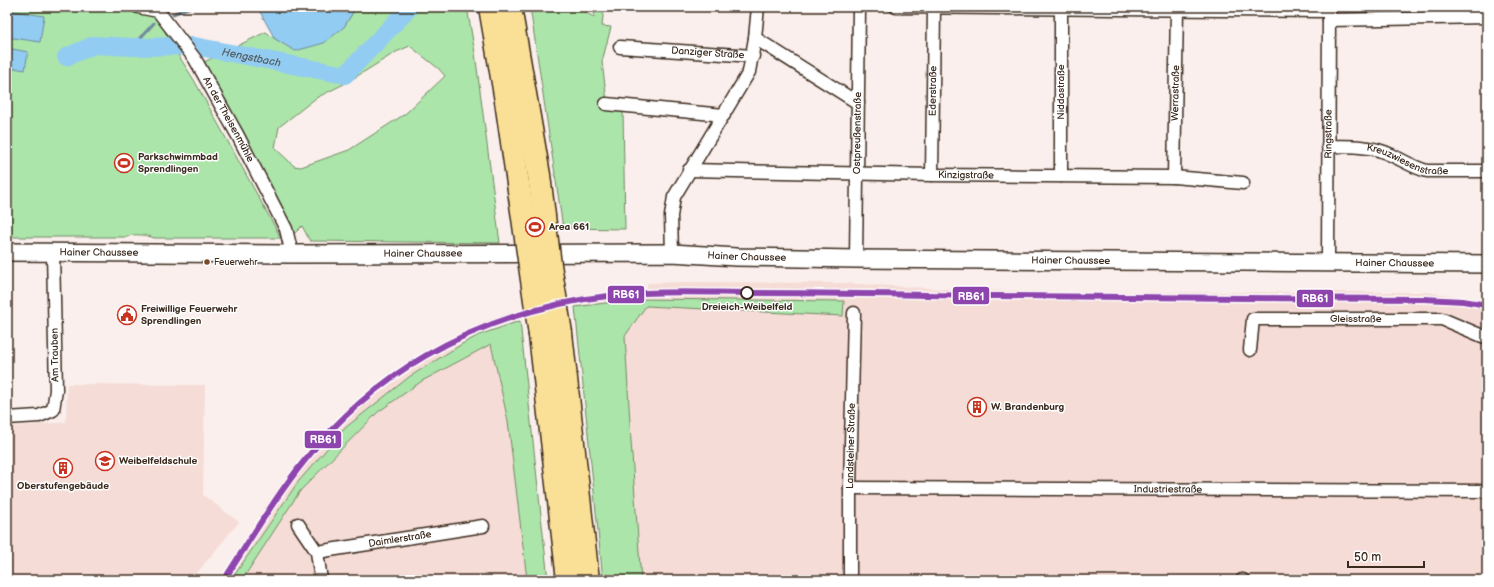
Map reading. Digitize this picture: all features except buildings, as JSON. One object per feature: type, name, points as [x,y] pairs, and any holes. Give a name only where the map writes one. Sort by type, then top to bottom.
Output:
[{"type":"highway","points":[[490,7],[506,101],[550,334],[588,580]]},
{"type":"highway","points":[[510,7],[539,175],[550,265],[550,334],[568,580]]},
{"type":"street","name":"An der Theisenmühle","points":[[138,7],[158,11],[195,59],[238,136],[286,229],[292,254]]},
{"type":"street","points":[[753,56],[758,7]]},
{"type":"street","name":"Ostpreußenstraße","points":[[856,259],[859,7]]},
{"type":"street","points":[[896,7],[1177,10],[1487,17]]},
{"type":"street","name":"Ederstraße","points":[[932,175],[934,8]]},
{"type":"street","name":"Niddastraße","points":[[1061,9],[1061,176]]},
{"type":"street","name":"Werrastraße","points":[[1174,177],[1177,10]]},
{"type":"street","name":"Ringstraße","points":[[1328,262],[1329,13]]},
{"type":"street","points":[[755,38],[858,103]]},
{"type":"street","name":"Danziger Straße","points":[[620,46],[753,56],[749,72],[677,190],[672,206],[672,254]]},
{"type":"street","points":[[606,104],[724,115]]},
{"type":"street","name":"Kreuzwiesenstraße","points":[[1328,146],[1366,147],[1379,150],[1418,168],[1427,170],[1487,171]]},
{"type":"street","name":"Kinzigstraße","points":[[689,170],[932,175],[1174,177],[1243,183]]},
{"type":"street","name":"Hainer Chaussee","points":[[7,252],[672,254],[736,257],[856,259],[1487,264]]},
{"type":"street","name":"Am Trauben","points":[[7,418],[39,416],[54,410],[56,390],[53,252]]},
{"type":"street","name":"Landsteiner Straße","points":[[850,580],[850,488],[854,313]]},
{"type":"street","name":"Gleisstraße","points":[[1250,350],[1253,319],[1442,319],[1487,338]]},
{"type":"street","name":"Industriestraße","points":[[850,488],[1487,491]]},
{"type":"street","points":[[298,524],[317,552],[321,580]]},
{"type":"street","name":"Daimlerstraße","points":[[317,552],[483,526]]},
{"type":"shaded area","points":[[647,283],[841,283],[942,289],[1059,292],[1426,292],[1487,300],[1487,580],[641,580],[625,336],[646,306],[843,315],[844,301],[636,299],[575,307],[574,296],[621,289],[647,288]]},
{"type":"shaded area","points":[[518,310],[520,321],[479,335],[409,377],[298,482],[231,580],[220,580],[268,502],[306,452],[351,406],[392,373],[434,346],[486,321]]},
{"type":"shaded area","points":[[491,344],[508,421],[527,580],[242,580],[300,491],[378,412],[422,381]]},
{"type":"shaded area","name":"Weibelfeldschule","points":[[67,384],[205,385],[203,495],[239,522],[191,580],[7,580],[7,427],[66,422]]},
{"type":"green space","name":"Parkschwimmbad Sprendlingen","points":[[7,7],[123,7],[156,14],[281,238],[154,238],[144,235],[127,237],[7,237]]},
{"type":"green space","points":[[356,7],[467,7],[475,53],[500,243],[310,241],[302,226],[294,234],[204,62],[266,32],[275,39],[344,27]],"holes":[[[410,46],[439,69],[445,76],[405,114],[349,150],[301,167],[294,166],[275,148],[279,127],[316,98],[346,83],[396,52]]]},
{"type":"green space","points":[[530,7],[579,7],[581,10],[594,17],[596,7],[604,7],[602,26],[611,27],[602,62],[608,109],[623,110],[625,229],[563,228]]},
{"type":"green space","points":[[636,299],[844,301],[843,316],[646,306],[625,336],[641,580],[603,580],[575,307]]},
{"type":"green space","points":[[520,321],[548,580],[527,580],[508,421],[491,344],[422,381],[378,412],[300,491],[242,580],[231,580],[298,482],[345,428],[409,377],[462,344],[479,335]]},
{"type":"water","points":[[259,7],[356,7],[344,27],[324,43],[295,51],[275,39],[260,12]]},
{"type":"water","points":[[7,10],[44,16],[40,42],[7,37]]},
{"type":"water","points":[[7,48],[28,52],[25,70],[14,68],[12,75],[7,74]]},
{"type":"waterway","points":[[173,14],[190,7]]},
{"type":"waterway","name":"Hengstbach","points":[[66,57],[94,45],[132,47],[194,46],[345,75],[410,7]]},
{"type":"waterway","points":[[132,47],[154,23]]},
{"type":"transit line","name":"RB61","points":[[224,580],[294,474],[331,430],[360,403],[391,378],[425,356],[450,343],[503,320],[559,304],[616,295],[687,292],[1424,299],[1463,301],[1487,305]]},
{"type":"place","name":"Parkschwimmbad Sprendlingen","points":[[124,163]]},
{"type":"place","name":"Area 661","points":[[535,227]]},
{"type":"place","name":"Feuerwehr","points":[[207,262]]},
{"type":"place","name":"Dreieich-Weibelfeld","points":[[747,293]]},
{"type":"place","name":"Freiwillige Feuerwehr Sprendlingen","points":[[127,315]]},
{"type":"place","name":"W. Brandenburg","points":[[977,407]]},
{"type":"place","name":"Weibelfeldschule","points":[[105,461]]},
{"type":"place","name":"Oberstufengebäude","points":[[63,468]]}]
